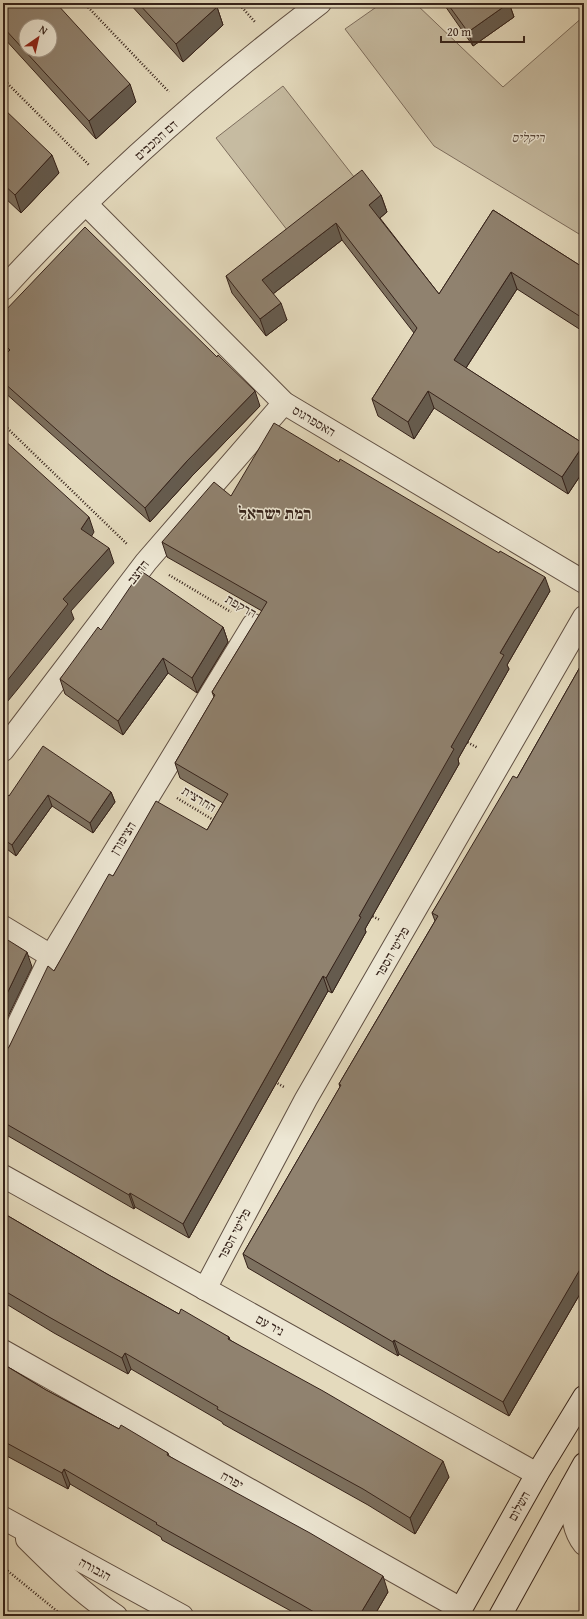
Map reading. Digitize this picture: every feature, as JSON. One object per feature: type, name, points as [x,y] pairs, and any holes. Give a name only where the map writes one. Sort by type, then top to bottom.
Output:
[{"type":"street","name":"דם המכבים","points":[[3,289],[86,204],[187,111],[270,41],[320,3]]},
{"type":"street","name":"האספרגוס","points":[[86,204],[284,403],[584,582]]},
{"type":"street","name":"החצב","points":[[3,750],[146,562],[284,403]]},
{"type":"street","name":"פליטי הספר","points":[[205,1289],[306,1099],[403,934],[584,617]]},
{"type":"street","name":"הציפורן","points":[[3,1056],[51,956],[253,625]]},
{"type":"street","points":[[3,927],[51,956]]},
{"type":"street","name":"ניר עם","points":[[3,1176],[537,1474]]},
{"type":"street","name":"יפרח","points":[[3,1351],[459,1613]]},
{"type":"street","name":"השלום","points":[[459,1613],[537,1474],[584,1397]]},
{"type":"street","points":[[500,1616],[584,1464]]},
{"type":"street","points":[[572,1486],[574,1522],[578,1536],[584,1544]]},
{"type":"street","name":"הגבורה","points":[[6,1520],[60,1573],[116,1616]]},
{"type":"street","name":"הגבורה","points":[[6,1520],[182,1616]]},
{"type":"path","points":[[84,3],[187,111]]},
{"type":"path","points":[[3,79],[107,184]]},
{"type":"path","name":"הרקפת","points":[[3,424],[146,562],[253,625]]},
{"type":"path","points":[[460,738],[501,761]]},
{"type":"path","name":"החרצית","points":[[156,785],[216,821]]},
{"type":"path","points":[[369,914],[403,934]]},
{"type":"path","points":[[3,1568],[63,1616]]},
{"type":"green space","name":"ריקליס","points":[[382,3],[415,3],[503,87],[584,16],[584,237],[434,146],[345,29]]},
{"type":"green space","points":[[283,86],[358,182],[291,235],[216,138]]},
{"type":"building","points":[[3,3],[56,3],[130,84],[89,121],[31,58],[58,58],[58,18],[18,18],[18,43],[3,27]]},
{"type":"building","points":[[138,3],[213,3],[217,7],[176,44]]},
{"type":"building","points":[[447,3],[509,3],[468,32]]},
{"type":"building","points":[[3,108],[52,155],[15,195],[3,184]]},
{"type":"building","points":[[362,170],[381,195],[369,205],[439,294],[493,210],[584,268],[584,319],[511,272],[454,360],[584,444],[562,477],[428,391],[408,422],[372,399],[417,328],[336,223],[262,280],[281,303],[260,319],[226,276]]},
{"type":"building","points":[[85,227],[217,357],[218,355],[255,391],[187,461],[145,508],[3,382],[3,357],[10,350],[3,343],[3,313]]},
{"type":"building","points":[[274,423],[339,462],[340,459],[499,553],[500,551],[545,577],[500,653],[504,655],[451,747],[454,749],[359,916],[361,917],[326,978],[323,976],[183,1224],[130,1193],[129,1195],[3,1122],[3,1052],[5,1052],[9,1047],[48,966],[54,971],[109,874],[113,876],[156,801],[207,830],[228,794],[175,763],[215,695],[212,692],[267,602],[162,542],[214,482],[231,496]]},
{"type":"building","points":[[3,439],[89,517],[81,529],[109,548],[63,599],[68,604],[3,686]]},
{"type":"building","points":[[141,571],[223,627],[192,678],[163,658],[118,721],[60,679],[98,627],[101,630]]},
{"type":"building","points":[[584,660],[584,1260],[581,1265],[582,1266],[503,1402],[394,1340],[393,1342],[243,1254],[341,1085],[339,1084],[438,916],[432,913],[513,776],[517,778]]},
{"type":"building","points":[[43,746],[111,792],[90,823],[48,795],[12,845],[3,839],[3,791],[9,796]]},
{"type":"building","points":[[3,937],[27,952],[3,1002]]},
{"type":"building","points":[[3,1213],[179,1314],[181,1309],[229,1337],[228,1339],[323,1391],[443,1461],[410,1518],[363,1489],[217,1409],[218,1407],[125,1353],[122,1358],[3,1290]]},
{"type":"building","points":[[3,1364],[46,1390],[119,1429],[121,1425],[168,1453],[167,1455],[310,1533],[383,1576],[359,1616],[321,1616],[156,1524],[157,1523],[64,1469],[62,1473],[3,1441]]},
{"type":"district","name":"רמת ישראל","points":[[275,512]]}]
